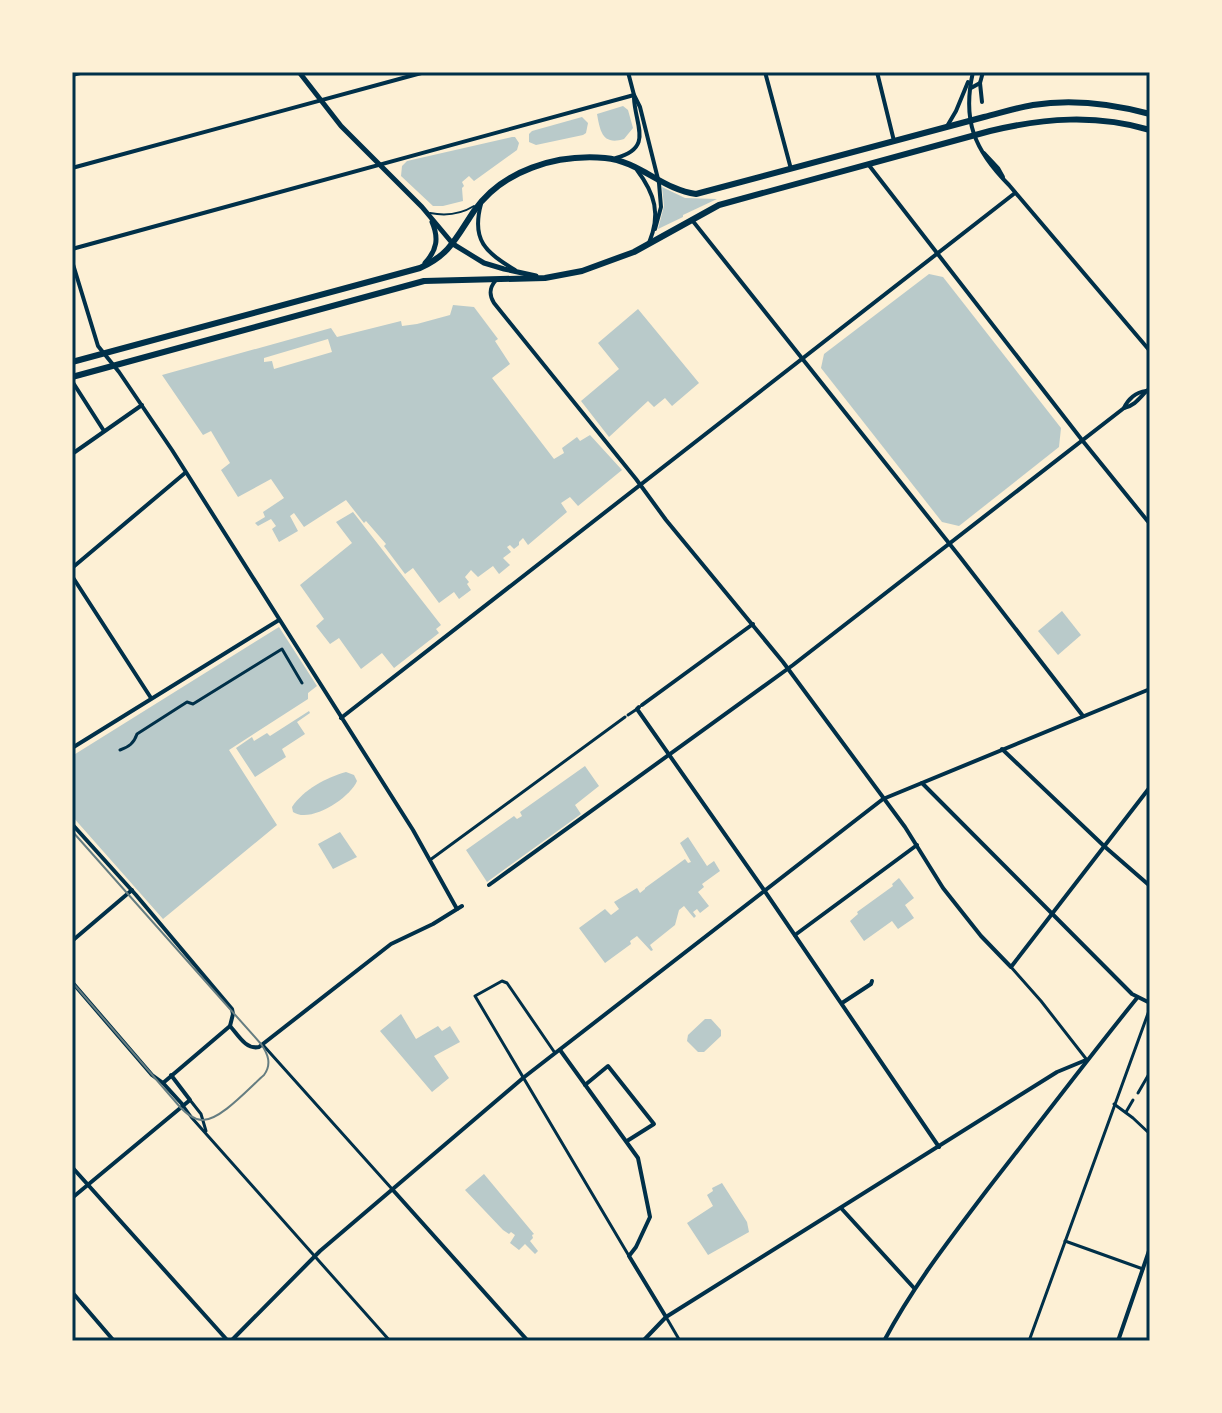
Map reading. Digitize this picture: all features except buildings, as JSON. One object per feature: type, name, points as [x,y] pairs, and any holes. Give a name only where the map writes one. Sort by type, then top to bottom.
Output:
[{"type":"main road","points":[[72,362],[417,269],[431,263],[453,244],[483,200],[515,174],[535,166],[573,158],[614,159],[681,191],[696,194],[1032,106],[1064,103],[1100,105],[1150,114]]},
{"type":"main road","points":[[72,379],[114,365],[437,280],[545,278],[594,267],[648,245],[728,203],[1033,121],[1116,122],[1150,130]]},
{"type":"street","points":[[72,75],[84,72]]},
{"type":"street","points":[[299,72],[341,126],[427,212],[453,244],[484,263],[545,278]]},
{"type":"street","points":[[72,168],[425,72]]},
{"type":"street","points":[[614,159],[627,155],[640,142],[641,133],[628,72]]},
{"type":"street","points":[[765,72],[791,169]]},
{"type":"street","points":[[877,72],[894,141]]},
{"type":"street","points":[[972,72],[968,109],[987,162],[1150,351]]},
{"type":"street","points":[[946,128],[972,72]]},
{"type":"street","points":[[982,102],[980,83],[983,72]]},
{"type":"street","points":[[969,88],[980,83]]},
{"type":"street","points":[[72,249],[634,95]]},
{"type":"street","points":[[634,95],[640,107],[658,179],[661,207],[648,245]]},
{"type":"street","points":[[868,164],[1150,524]]},
{"type":"street","points":[[633,166],[652,195],[655,229]]},
{"type":"street","points":[[341,718],[1015,193]]},
{"type":"street","points":[[483,200],[478,216],[483,246],[519,273]]},
{"type":"street","points":[[417,269],[429,259],[437,243],[436,232],[427,212]]},
{"type":"street","points":[[692,220],[1083,716]]},
{"type":"street","points":[[72,261],[98,346],[142,405],[460,907],[391,944],[257,1048],[250,1047],[230,1026]]},
{"type":"street","points":[[496,280],[490,295],[494,303],[788,669],[917,845],[943,888],[981,936],[1041,1001],[1087,1061]]},
{"type":"street","points":[[72,379],[104,431]]},
{"type":"street","points":[[489,885],[788,669],[1082,440],[1144,397],[1148,389]]},
{"type":"street","points":[[72,454],[142,405]]},
{"type":"street","points":[[72,568],[185,473]]},
{"type":"street","points":[[72,576],[152,699]]},
{"type":"street","points":[[72,748],[279,620]]},
{"type":"street","points":[[430,860],[753,624]]},
{"type":"street","points":[[120,750],[129,747],[137,734],[187,702],[193,704],[282,649],[302,683]]},
{"type":"street","points":[[289,661],[300,653]]},
{"type":"street","points":[[72,1167],[230,1341],[315,1256],[523,1078],[883,799],[1150,689]]},
{"type":"street","points":[[640,707],[939,1147]]},
{"type":"street","points":[[1002,749],[1150,886]]},
{"type":"street","points":[[922,783],[1137,998],[1150,1005],[1029,1341]]},
{"type":"street","points":[[1011,967],[1150,787]]},
{"type":"street","points":[[72,824],[230,1005],[233,1014],[230,1026],[163,1083]]},
{"type":"street","points":[[795,935],[917,845]]},
{"type":"street","points":[[72,941],[132,890]]},
{"type":"street","points":[[629,1256],[647,1224],[650,1212],[638,1158],[507,983],[502,981],[475,996],[523,1078],[629,1256],[666,1317],[680,1341]]},
{"type":"street","points":[[842,1003],[872,981]]},
{"type":"street","points":[[72,982],[390,1341]]},
{"type":"street","points":[[884,1341],[914,1288],[947,1242],[1137,998]]},
{"type":"street","points":[[264,1044],[528,1341]]},
{"type":"street","points":[[643,1341],[666,1317],[1057,1072],[1087,1061]]},
{"type":"street","points":[[585,1085],[608,1066],[654,1124],[627,1141]]},
{"type":"street","points":[[1138,1093],[1150,1073]]},
{"type":"street","points":[[171,1075],[201,1114],[210,1138]]},
{"type":"street","points":[[72,1198],[190,1100]]},
{"type":"street","points":[[1126,1112],[1133,1100]]},
{"type":"street","points":[[1114,1104],[1150,1134]]},
{"type":"street","points":[[841,1208],[914,1288]]},
{"type":"street","points":[[1065,1241],[1150,1272]]},
{"type":"street","points":[[1118,1341],[1150,1248]]},
{"type":"street","points":[[72,1292],[114,1341]]},
{"type":"lane","points":[[427,212],[457,213],[483,200]]},
{"type":"shaded area","points":[[623,106],[628,110],[633,128],[624,139],[611,140],[603,135],[597,114]]},
{"type":"shaded area","points":[[582,117],[588,123],[583,135],[536,145],[529,142],[532,131]]},
{"type":"shaded area","points":[[512,137],[519,143],[517,150],[474,181],[469,176],[462,182],[463,201],[433,206],[401,176],[402,166],[407,161]]},
{"type":"shaded area","points":[[662,187],[685,198],[717,199],[658,229],[664,206]]},
{"type":"shaded area","points":[[929,274],[943,277],[1061,428],[1059,447],[959,526],[942,522],[821,368],[824,354]]},
{"type":"shaded area","points":[[453,305],[474,307],[498,339],[495,341],[510,364],[492,378],[554,459],[564,453],[562,448],[577,437],[580,441],[590,435],[622,470],[578,506],[570,497],[561,503],[567,512],[528,545],[523,538],[514,549],[510,545],[507,547],[511,552],[503,558],[510,565],[499,574],[493,566],[478,577],[471,570],[465,577],[471,590],[459,599],[454,592],[439,603],[413,568],[405,574],[384,546],[386,544],[346,500],[304,527],[294,513],[290,516],[298,531],[279,542],[272,529],[276,526],[271,519],[258,526],[255,523],[265,517],[263,512],[284,498],[271,479],[238,497],[221,470],[230,463],[211,431],[203,435],[162,375],[331,328],[337,337],[401,321],[402,326],[450,315]],"holes":[[[328,339],[332,352],[274,369],[272,361],[264,362],[264,358]]]},
{"type":"shaded area","points":[[638,309],[699,383],[672,406],[665,398],[654,407],[648,401],[609,437],[581,401],[619,369],[598,343]]},
{"type":"shaded area","points":[[353,512],[441,625],[436,629],[439,633],[394,668],[382,653],[361,669],[339,638],[330,644],[316,626],[324,619],[300,585],[352,543],[336,522]]},
{"type":"shaded area","points":[[1062,611],[1081,635],[1058,655],[1038,631]]},
{"type":"shaded area","points":[[279,627],[317,686],[308,693],[308,699],[229,750],[277,825],[163,919],[72,816],[72,756]]},
{"type":"shaded area","points":[[309,711],[297,722],[305,734],[282,749],[286,757],[255,777],[236,748],[252,737],[254,741],[267,733],[270,736]]},
{"type":"shaded area","points":[[585,766],[599,786],[575,805],[581,814],[487,882],[466,850],[514,816],[517,819],[522,816],[520,812]]},
{"type":"shaded area","points":[[346,772],[354,775],[357,781],[346,795],[319,812],[300,815],[293,812],[292,807],[309,790]]},
{"type":"shaded area","points":[[340,832],[357,857],[333,869],[318,844]]},
{"type":"shaded area","points":[[688,837],[707,866],[714,861],[720,871],[702,884],[704,887],[698,892],[709,906],[700,913],[697,909],[693,912],[694,918],[684,906],[679,910],[675,925],[650,945],[653,950],[637,936],[605,963],[579,928],[605,909],[611,915],[619,909],[614,902],[637,888],[640,893],[685,859],[691,862],[680,843]]},
{"type":"shaded area","points":[[899,878],[914,898],[905,905],[914,918],[898,929],[892,921],[864,941],[850,921]]},
{"type":"shaded area","points":[[401,1014],[416,1039],[438,1026],[442,1031],[450,1026],[460,1042],[434,1056],[449,1078],[432,1092],[380,1031]]},
{"type":"shaded area","points":[[705,1019],[711,1019],[721,1030],[721,1036],[704,1052],[698,1052],[687,1041],[688,1035]]},
{"type":"shaded area","points":[[484,1174],[534,1234],[530,1241],[538,1251],[535,1254],[525,1244],[519,1250],[510,1243],[515,1235],[503,1230],[465,1190]]},
{"type":"shaded area","points":[[722,1183],[747,1222],[749,1232],[708,1255],[687,1223],[713,1206],[707,1195]]},
{"type":"tram line","points":[[72,831],[261,1044],[266,1052],[268,1067],[264,1075],[226,1109],[209,1119],[195,1118],[180,1107],[72,982]]}]
